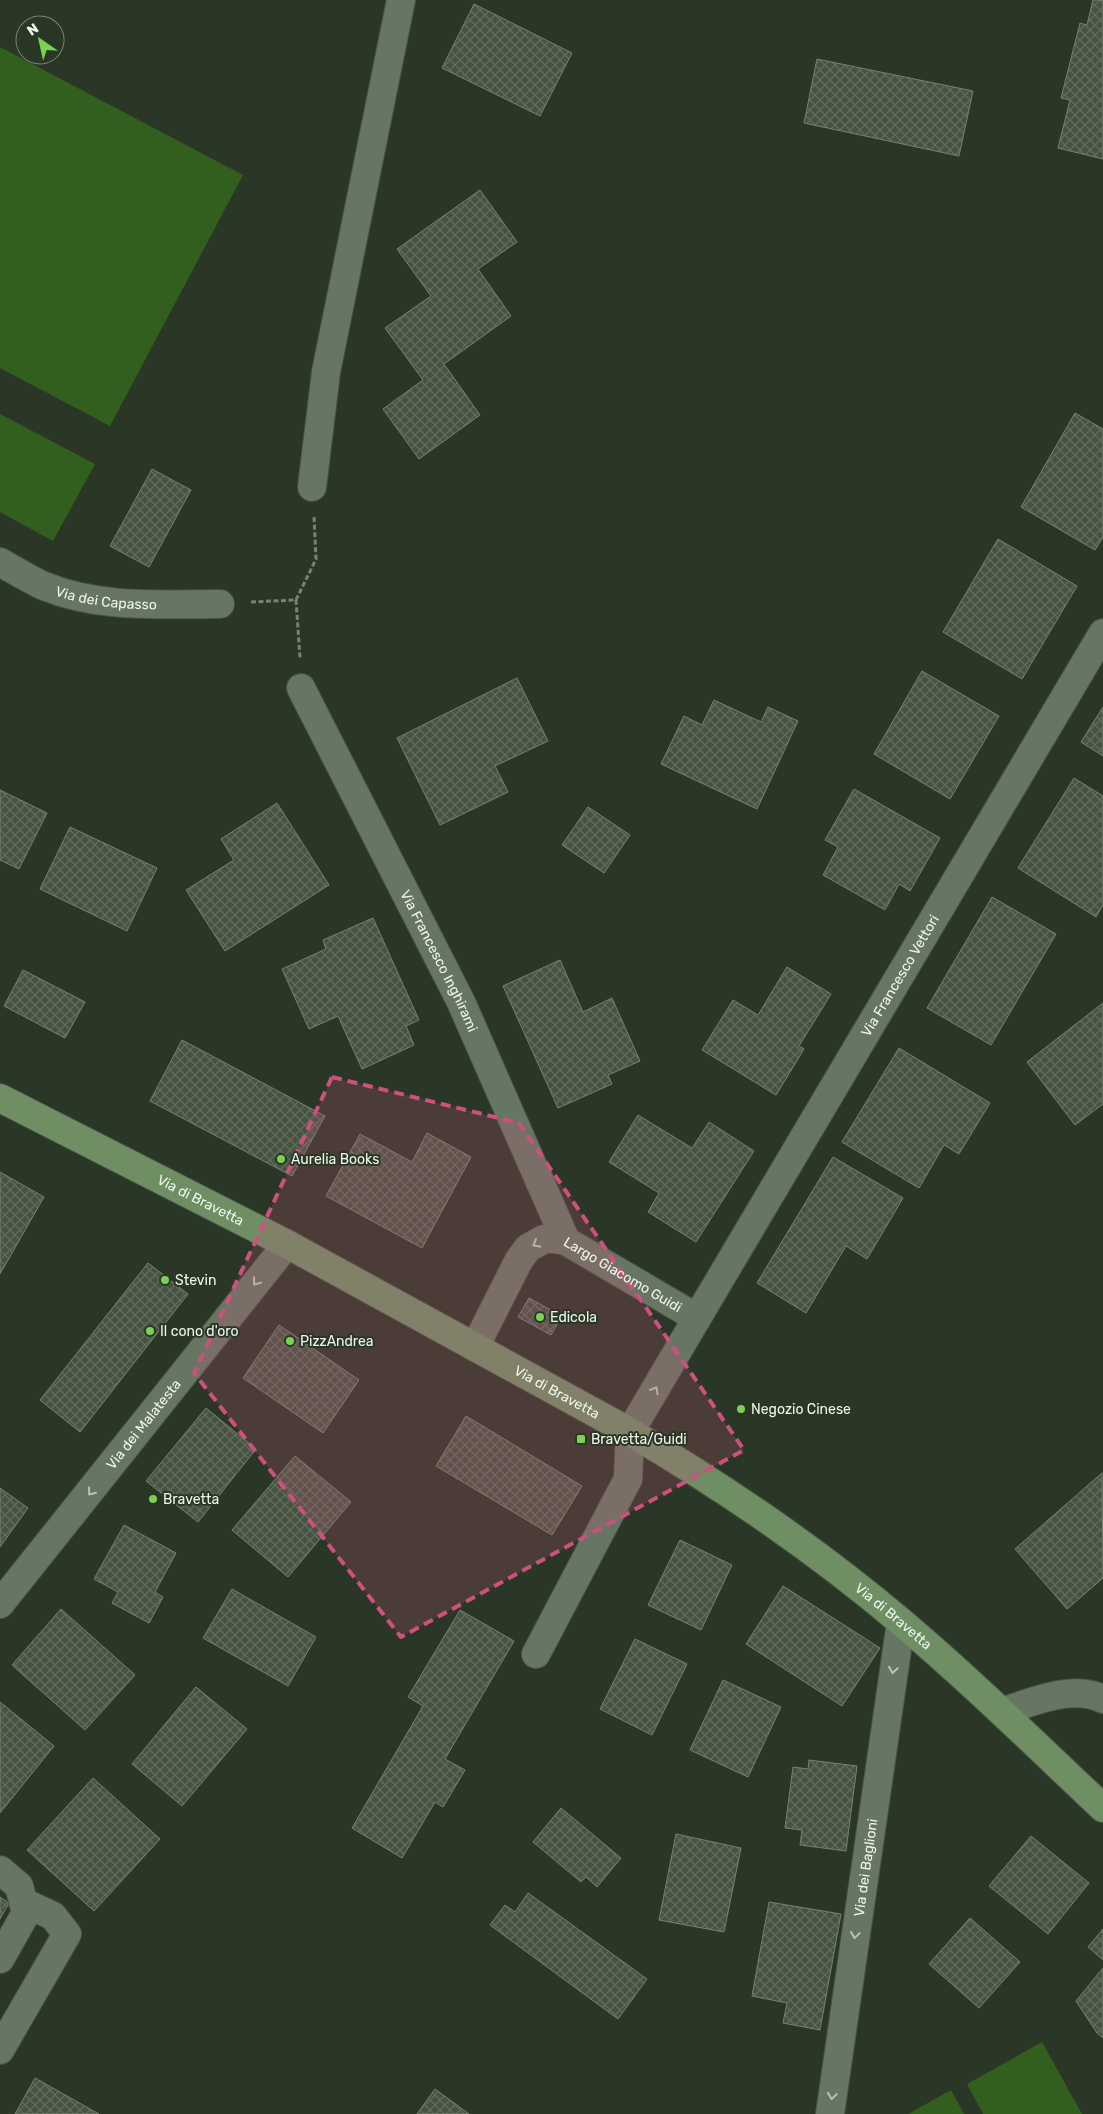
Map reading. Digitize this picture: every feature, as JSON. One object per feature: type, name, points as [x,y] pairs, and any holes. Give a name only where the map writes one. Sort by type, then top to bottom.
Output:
[{"type":"main road","name":"Via di Bravetta","points":[[0,1098],[287,1244],[630,1432],[686,1465],[745,1504],[865,1592],[1002,1712],[1103,1808]]},
{"type":"street","points":[[312,487],[326,372],[401,0]]},
{"type":"street","name":"Via dei Capasso","points":[[0,562],[46,586],[90,599],[132,605],[220,604]]},
{"type":"street","name":"Via Francesco Vettori","points":[[697,1318],[1103,633]]},
{"type":"street","name":"Via Francesco Inghirami","points":[[301,688],[462,1002],[566,1242]]},
{"type":"street","name":"Largo Giacomo Guidi","points":[[475,1347],[519,1260],[528,1248],[544,1239],[556,1239],[566,1242],[697,1318],[630,1432]]},
{"type":"street","name":"Via dei Malatesta","points":[[0,1604],[287,1244]]},
{"type":"street","points":[[536,1654],[628,1479],[630,1432]]},
{"type":"street","name":"Via dei Baglioni","points":[[830,2114],[901,1622]]},
{"type":"street","points":[[1002,1712],[1063,1695],[1086,1694],[1103,1699]]},
{"type":"street","points":[[0,1870],[19,1886],[26,1913],[0,1960]]},
{"type":"street","points":[[0,2050],[67,1934],[53,1916],[23,1902]]},
{"type":"path","points":[[301,688],[296,600],[316,559],[312,487]]},
{"type":"path","points":[[220,604],[296,600]]},
{"type":"highlighted area","points":[[332,1077],[519,1123],[744,1450],[401,1637],[194,1373]]},
{"type":"green space","points":[[0,47],[15,55],[15,65],[34,65],[243,175],[110,426],[0,368]]},
{"type":"green space","points":[[0,414],[95,464],[53,541],[0,512]]},
{"type":"green space","points":[[1042,2042],[1082,2114],[983,2114],[967,2084]]},
{"type":"green space","points":[[951,2090],[964,2114],[908,2114]]},
{"type":"building","points":[[1093,0],[1103,0],[1103,159],[1058,148],[1070,100],[1061,98],[1080,23],[1087,25]]},
{"type":"building","points":[[474,4],[572,53],[540,116],[442,68]]},
{"type":"building","points":[[817,59],[973,91],[959,156],[804,123]]},
{"type":"building","points":[[480,190],[517,242],[478,269],[511,316],[444,364],[480,415],[419,459],[383,409],[423,380],[385,328],[431,296],[397,249]]},
{"type":"building","points":[[1075,413],[1103,429],[1103,537],[1095,550],[1021,507]]},
{"type":"building","points":[[152,469],[191,490],[149,567],[110,546]]},
{"type":"building","points":[[998,539],[1077,586],[1022,679],[943,632]]},
{"type":"building","points":[[922,671],[999,716],[950,799],[874,754]]},
{"type":"building","points":[[517,678],[548,741],[495,766],[508,792],[440,825],[397,738]]},
{"type":"building","points":[[714,700],[761,722],[768,707],[798,721],[757,809],[661,764],[684,716],[702,725]]},
{"type":"building","points":[[1103,707],[1103,756],[1081,742]]},
{"type":"building","points":[[1074,778],[1103,796],[1103,905],[1096,917],[1018,868]]},
{"type":"building","points":[[854,789],[940,838],[910,891],[899,884],[885,910],[823,875],[838,847],[825,840]]},
{"type":"building","points":[[0,790],[47,813],[19,869],[0,860]]},
{"type":"building","points":[[277,803],[329,885],[225,951],[186,890],[234,860],[221,839]]},
{"type":"building","points":[[588,807],[630,835],[604,873],[562,845]]},
{"type":"building","points":[[70,827],[157,868],[127,931],[40,889]]},
{"type":"building","points":[[992,897],[1056,934],[991,1045],[927,1008]]},
{"type":"building","points":[[373,918],[419,1020],[406,1026],[414,1045],[362,1069],[338,1016],[309,1029],[282,969],[326,949],[323,940]]},
{"type":"building","points":[[560,960],[583,1012],[612,998],[640,1061],[608,1075],[612,1084],[558,1108],[503,986]]},
{"type":"building","points":[[787,967],[831,994],[799,1046],[804,1049],[776,1095],[702,1050],[733,1000],[758,1015]]},
{"type":"building","points":[[23,970],[85,1002],[65,1038],[4,1006]]},
{"type":"building","points":[[1103,1003],[1103,1104],[1075,1125],[1027,1062]]},
{"type":"building","points":[[182,1040],[325,1116],[292,1176],[150,1101]]},
{"type":"building","points":[[899,1048],[990,1103],[959,1154],[944,1145],[919,1188],[842,1142]]},
{"type":"building","points":[[638,1115],[692,1148],[709,1122],[754,1151],[696,1242],[648,1212],[659,1193],[609,1162]]},
{"type":"building","points":[[427,1133],[471,1157],[422,1248],[326,1196],[360,1134],[412,1162]]},
{"type":"building","points":[[833,1157],[903,1198],[867,1259],[846,1246],[806,1313],[757,1283]]},
{"type":"building","points":[[0,1172],[44,1197],[0,1274]]},
{"type":"building","points":[[148,1263],[188,1294],[80,1432],[40,1400]]},
{"type":"building","name":"Edicola","points":[[529,1298],[562,1316],[551,1335],[518,1317]]},
{"type":"building","points":[[279,1325],[359,1380],[323,1433],[243,1378]]},
{"type":"building","points":[[206,1408],[256,1449],[198,1522],[146,1481]]},
{"type":"building","points":[[466,1416],[582,1486],[552,1535],[436,1466]]},
{"type":"building","points":[[295,1456],[351,1502],[288,1577],[232,1530]]},
{"type":"building","points":[[1102,1473],[1103,1578],[1067,1609],[1015,1549]]},
{"type":"building","points":[[0,1488],[28,1508],[0,1547]]},
{"type":"building","points":[[124,1525],[176,1553],[155,1592],[163,1597],[149,1623],[112,1603],[118,1592],[94,1579]]},
{"type":"building","points":[[680,1540],[732,1565],[701,1630],[648,1605]]},
{"type":"building","points":[[783,1586],[880,1648],[842,1706],[746,1644]]},
{"type":"building","points":[[232,1589],[316,1637],[288,1686],[203,1638]]},
{"type":"building","points":[[61,1609],[135,1675],[85,1730],[12,1665]]},
{"type":"building","points":[[460,1610],[514,1641],[445,1759],[465,1770],[443,1807],[435,1802],[402,1858],[352,1828],[423,1706],[408,1697]]},
{"type":"building","points":[[635,1639],[687,1664],[652,1735],[600,1709]]},
{"type":"building","points":[[723,1680],[781,1707],[748,1777],[690,1750]]},
{"type":"building","points":[[196,1687],[247,1729],[182,1806],[132,1764]]},
{"type":"building","points":[[0,1702],[54,1746],[0,1813]]},
{"type":"building","points":[[809,1760],[857,1766],[846,1851],[800,1845],[802,1830],[785,1828],[793,1767],[808,1769]]},
{"type":"building","points":[[93,1778],[160,1839],[94,1911],[27,1850]]},
{"type":"building","points":[[561,1808],[621,1858],[597,1887],[586,1877],[581,1882],[533,1842]]},
{"type":"building","points":[[676,1834],[741,1848],[724,1932],[659,1920]]},
{"type":"building","points":[[1031,1836],[1089,1883],[1048,1934],[989,1886]]},
{"type":"building","points":[[528,1893],[647,1979],[618,2019],[490,1925],[505,1905],[515,1912]]},
{"type":"building","points":[[0,1897],[9,1903],[0,1919]]},
{"type":"building","points":[[769,1902],[841,1914],[820,2030],[783,2023],[787,2003],[752,1996]]},
{"type":"building","points":[[970,1918],[1020,1962],[979,2008],[929,1964]]},
{"type":"building","points":[[1103,1929],[1103,1960],[1088,1947]]},
{"type":"building","points":[[1103,1968],[1103,2038],[1097,2033],[1076,2001]]},
{"type":"building","points":[[35,2078],[99,2114],[15,2114]]},
{"type":"building","points":[[435,2089],[469,2114],[417,2114]]},
{"type":"place","name":"Aurelia Books","points":[[281,1159]]},
{"type":"place","name":"Stevin","points":[[165,1280]]},
{"type":"place","name":"Edicola","points":[[540,1317]]},
{"type":"place","name":"Il cono d'oro","points":[[150,1331]]},
{"type":"place","name":"PizzAndrea","points":[[290,1341]]},
{"type":"place","name":"Negozio Cinese","points":[[741,1409]]},
{"type":"place","name":"Bravetta/Guidi","points":[[581,1439]]},
{"type":"place","name":"Bravetta","points":[[153,1499]]}]
